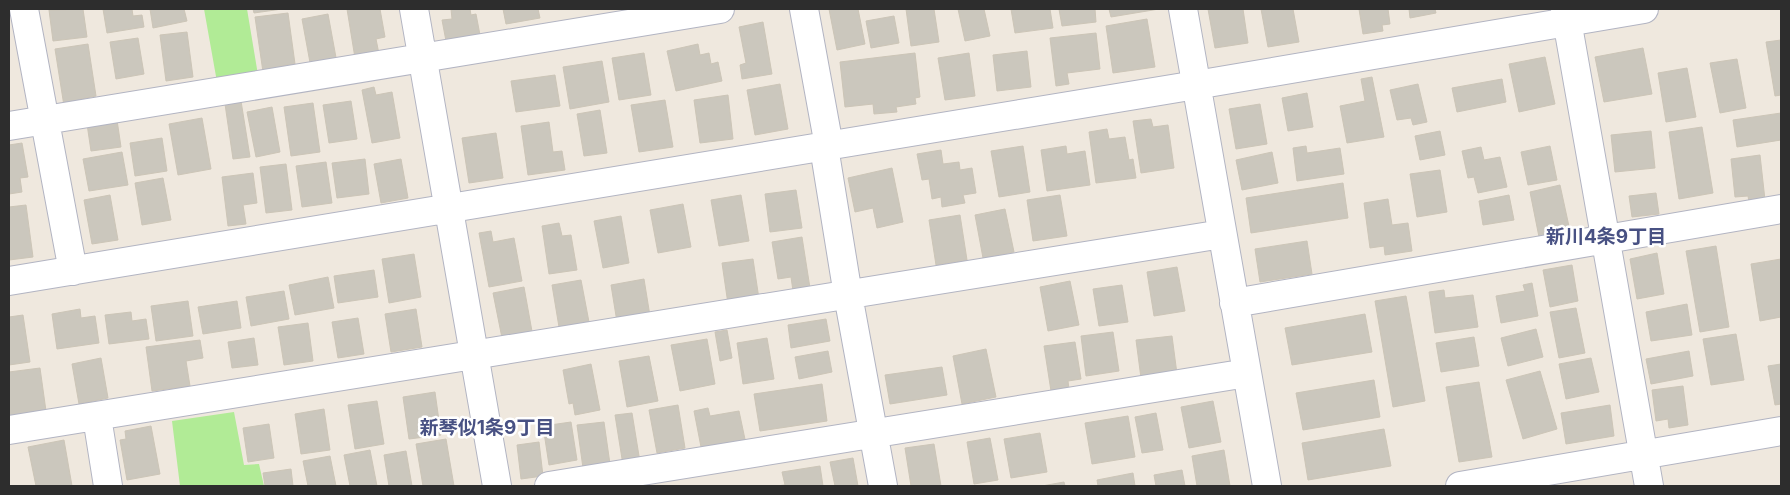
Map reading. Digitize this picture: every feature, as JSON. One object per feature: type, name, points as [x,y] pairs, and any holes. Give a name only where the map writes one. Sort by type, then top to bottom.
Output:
[{"type":"street","points":[[24,9],[73,270]]},
{"type":"street","points":[[414,9],[497,486]]},
{"type":"street","points":[[9,126],[422,56],[720,9]]},
{"type":"street","points":[[804,9],[827,146],[848,296],[883,486]]},
{"type":"street","points":[[1183,9],[1266,486]]},
{"type":"street","points":[[9,281],[1196,85],[1566,15],[1644,9]]},
{"type":"street","points":[[1566,15],[1649,486]]},
{"type":"street","points":[[1234,303],[1781,209]]},
{"type":"street","points":[[9,430],[848,296],[1222,234]]},
{"type":"street","points":[[549,486],[874,435],[1247,373]]},
{"type":"street","points":[[97,417],[108,486]]},
{"type":"street","points":[[1460,486],[1781,431]]},
{"type":"green space","points":[[204,9],[247,9],[258,75],[217,82]]},
{"type":"green space","points":[[234,412],[244,465],[259,464],[264,486],[180,486],[172,421]]},
{"type":"building","points":[[83,9],[87,37],[53,41],[49,10]]},
{"type":"building","points":[[103,9],[132,9],[133,16],[142,15],[144,27],[107,33]]},
{"type":"building","points":[[150,9],[184,9],[187,21],[153,28]]},
{"type":"building","points":[[253,9],[282,9],[254,13]]},
{"type":"building","points":[[347,9],[380,9],[385,37],[376,39],[379,54],[355,58]]},
{"type":"building","points":[[451,9],[470,9],[471,15],[476,14],[480,35],[446,41],[442,20],[452,19]]},
{"type":"building","points":[[503,9],[538,9],[540,18],[506,24]]},
{"type":"building","points":[[829,9],[858,9],[865,44],[837,50]]},
{"type":"building","points":[[906,9],[934,9],[939,42],[911,46]]},
{"type":"building","points":[[958,9],[984,9],[990,36],[965,41]]},
{"type":"building","points":[[1011,9],[1050,9],[1053,28],[1015,33]]},
{"type":"building","points":[[1059,9],[1095,9],[1096,22],[1062,26]]},
{"type":"building","points":[[1109,9],[1159,9],[1111,17]]},
{"type":"building","points":[[1208,9],[1243,9],[1248,43],[1215,48]]},
{"type":"building","points":[[1261,9],[1293,9],[1299,42],[1268,47]]},
{"type":"building","points":[[1359,9],[1388,9],[1390,24],[1382,25],[1383,31],[1363,34]]},
{"type":"building","points":[[1409,9],[1435,9],[1436,13],[1410,18]]},
{"type":"building","points":[[288,13],[295,64],[280,66],[281,69],[263,72],[255,17]]},
{"type":"building","points":[[328,14],[337,63],[311,68],[302,19]]},
{"type":"building","points":[[894,16],[899,43],[871,48],[866,21]]},
{"type":"building","points":[[1147,19],[1155,67],[1113,73],[1106,26]]},
{"type":"building","points":[[763,22],[772,74],[742,79],[740,65],[746,63],[739,27]]},
{"type":"building","points":[[187,32],[193,77],[166,81],[160,35]]},
{"type":"building","points":[[1096,33],[1100,69],[1067,73],[1069,84],[1056,86],[1050,38]]},
{"type":"building","points":[[138,38],[144,74],[116,79],[110,42]]},
{"type":"building","points":[[1781,40],[1781,95],[1775,96],[1766,42]]},
{"type":"building","points":[[88,44],[96,96],[81,99],[82,103],[64,106],[55,49]]},
{"type":"building","points":[[698,44],[700,55],[709,53],[711,64],[718,62],[722,81],[676,91],[667,51]]},
{"type":"building","points":[[1643,48],[1652,94],[1604,102],[1595,57]]},
{"type":"building","points":[[1027,51],[1031,87],[997,91],[993,55]]},
{"type":"building","points":[[644,53],[651,95],[619,100],[612,58]]},
{"type":"building","points":[[915,53],[920,97],[915,98],[916,104],[896,107],[897,112],[874,114],[873,104],[845,107],[840,62]]},
{"type":"building","points":[[969,53],[975,96],[945,100],[938,58]]},
{"type":"building","points":[[1545,57],[1555,104],[1519,112],[1509,64]]},
{"type":"building","points":[[1737,59],[1746,108],[1720,113],[1710,63]]},
{"type":"building","points":[[602,61],[609,102],[570,109],[563,67]]},
{"type":"building","points":[[1687,68],[1696,117],[1666,122],[1658,73]]},
{"type":"building","points":[[555,75],[560,106],[516,112],[511,81]]},
{"type":"building","points":[[1372,77],[1384,137],[1347,143],[1340,106],[1365,101],[1361,79]]},
{"type":"building","points":[[1502,79],[1506,102],[1457,112],[1452,88]]},
{"type":"building","points":[[780,84],[788,129],[755,135],[747,90]]},
{"type":"building","points":[[1418,84],[1427,122],[1413,125],[1411,118],[1397,120],[1390,90]]},
{"type":"building","points":[[374,87],[376,95],[392,92],[400,138],[372,143],[362,90]]},
{"type":"building","points":[[1307,93],[1313,127],[1288,131],[1282,98]]},
{"type":"building","points":[[728,95],[733,139],[700,143],[694,100]]},
{"type":"building","points":[[665,100],[673,147],[639,152],[631,105]]},
{"type":"building","points":[[241,101],[250,157],[233,159],[225,104]]},
{"type":"building","points":[[351,101],[357,139],[329,143],[323,105]]},
{"type":"building","points":[[313,103],[320,152],[291,156],[284,107]]},
{"type":"building","points":[[1260,104],[1267,144],[1236,149],[1229,109]]},
{"type":"building","points":[[272,107],[280,152],[256,157],[247,112]]},
{"type":"building","points":[[600,110],[607,153],[584,156],[577,114]]},
{"type":"building","points":[[1781,113],[1781,140],[1737,147],[1733,120]]},
{"type":"building","points":[[202,118],[211,169],[178,175],[169,124]]},
{"type":"building","points":[[1151,119],[1153,127],[1168,125],[1174,168],[1141,173],[1133,121]]},
{"type":"building","points":[[117,120],[121,147],[91,151],[87,124]]},
{"type":"building","points":[[549,122],[553,152],[562,151],[565,170],[528,175],[521,126]]},
{"type":"building","points":[[1702,127],[1713,193],[1679,199],[1669,132]]},
{"type":"building","points":[[1107,129],[1109,139],[1125,137],[1129,160],[1133,159],[1136,178],[1096,183],[1089,132]]},
{"type":"building","points":[[1440,131],[1445,155],[1420,160],[1415,136]]},
{"type":"building","points":[[1651,131],[1655,168],[1615,172],[1611,135]]},
{"type":"building","points":[[496,133],[503,178],[469,183],[462,138]]},
{"type":"building","points":[[162,138],[167,171],[135,176],[130,143]]},
{"type":"building","points":[[22,143],[28,177],[20,178],[22,192],[9,194],[9,145]]},
{"type":"building","points":[[1023,146],[1030,192],[999,197],[991,151]]},
{"type":"building","points":[[1066,146],[1067,154],[1085,151],[1090,185],[1047,191],[1041,150]]},
{"type":"building","points":[[1306,146],[1307,153],[1340,148],[1344,174],[1297,181],[1293,148]]},
{"type":"building","points":[[1550,146],[1557,180],[1528,185],[1521,152]]},
{"type":"building","points":[[1481,147],[1484,160],[1500,157],[1507,187],[1478,193],[1474,177],[1468,178],[1462,151]]},
{"type":"building","points":[[941,150],[943,164],[959,162],[960,170],[972,168],[976,193],[963,195],[965,203],[942,207],[941,197],[932,199],[929,179],[922,180],[917,154]]},
{"type":"building","points":[[122,152],[128,185],[89,191],[83,159]]},
{"type":"building","points":[[1272,152],[1278,183],[1242,190],[1236,160]]},
{"type":"building","points":[[1760,155],[1765,200],[1749,202],[1748,196],[1735,197],[1731,159]]},
{"type":"building","points":[[365,159],[369,194],[337,198],[332,163]]},
{"type":"building","points":[[401,159],[408,198],[381,203],[374,164]]},
{"type":"building","points":[[326,162],[332,203],[302,207],[296,166]]},
{"type":"building","points":[[286,164],[292,210],[266,213],[260,167]]},
{"type":"building","points":[[892,168],[903,222],[877,228],[873,208],[855,212],[848,178]]},
{"type":"building","points":[[1440,170],[1447,212],[1417,217],[1410,174]]},
{"type":"building","points":[[253,173],[257,203],[243,205],[246,224],[228,226],[222,177]]},
{"type":"building","points":[[163,178],[171,220],[142,225],[135,183]]},
{"type":"building","points":[[1343,183],[1348,218],[1251,233],[1246,198]]},
{"type":"building","points":[[1560,185],[1570,231],[1539,237],[1530,192]]},
{"type":"building","points":[[796,190],[802,228],[770,232],[765,194]]},
{"type":"building","points":[[1656,193],[1659,214],[1632,217],[1629,196]]},
{"type":"building","points":[[110,195],[118,240],[92,244],[84,200]]},
{"type":"building","points":[[741,195],[749,241],[719,246],[711,200]]},
{"type":"building","points":[[1060,195],[1067,236],[1033,241],[1027,200]]},
{"type":"building","points":[[1509,195],[1514,220],[1483,225],[1479,201]]},
{"type":"building","points":[[1388,199],[1392,225],[1408,223],[1412,251],[1385,255],[1384,246],[1370,248],[1364,203]]},
{"type":"building","points":[[683,204],[691,247],[658,253],[650,210]]},
{"type":"building","points":[[26,205],[33,257],[9,260],[9,207]]},
{"type":"building","points":[[1005,209],[1014,252],[983,258],[975,215]]},
{"type":"building","points":[[960,215],[967,260],[936,265],[929,220]]},
{"type":"building","points":[[621,216],[629,263],[603,268],[594,221]]},
{"type":"building","points":[[559,223],[562,236],[571,235],[577,270],[549,274],[542,226]]},
{"type":"building","points":[[491,231],[493,242],[514,238],[522,281],[489,287],[479,233]]},
{"type":"building","points":[[802,237],[810,288],[793,291],[791,277],[778,279],[772,242]]},
{"type":"building","points":[[1307,241],[1312,274],[1260,282],[1255,249]]},
{"type":"building","points":[[1716,246],[1729,327],[1700,332],[1686,251]]},
{"type":"building","points":[[1657,253],[1664,294],[1637,299],[1630,259]]},
{"type":"building","points":[[414,254],[421,297],[389,303],[382,259]]},
{"type":"building","points":[[753,259],[759,299],[728,304],[722,263]]},
{"type":"building","points":[[1781,259],[1781,317],[1760,321],[1751,264]]},
{"type":"building","points":[[1572,265],[1578,301],[1550,307],[1543,270]]},
{"type":"building","points":[[1177,267],[1185,311],[1154,316],[1147,272]]},
{"type":"building","points":[[374,270],[378,297],[338,303],[334,276]]},
{"type":"building","points":[[328,277],[334,308],[295,315],[289,285]]},
{"type":"building","points":[[644,279],[650,316],[617,322],[611,285]]},
{"type":"building","points":[[581,280],[589,322],[559,327],[552,285]]},
{"type":"building","points":[[1070,281],[1079,325],[1048,331],[1040,287]]},
{"type":"building","points":[[1532,283],[1538,316],[1501,323],[1496,296],[1525,291],[1523,285]]},
{"type":"building","points":[[1122,285],[1128,322],[1099,326],[1093,289]]},
{"type":"building","points":[[524,287],[533,337],[503,343],[493,293]]},
{"type":"building","points":[[1444,290],[1445,298],[1473,295],[1478,327],[1435,333],[1429,292]]},
{"type":"building","points":[[284,291],[289,319],[251,326],[246,297]]},
{"type":"building","points":[[1406,296],[1425,401],[1393,407],[1375,301]]},
{"type":"building","points":[[188,301],[193,336],[156,341],[151,306]]},
{"type":"building","points":[[237,301],[241,328],[203,334],[198,307]]},
{"type":"building","points":[[1687,304],[1692,335],[1651,341],[1646,312]]},
{"type":"building","points":[[1576,308],[1585,353],[1559,358],[1550,312]]},
{"type":"building","points":[[80,309],[81,318],[95,316],[99,343],[57,349],[52,314]]},
{"type":"building","points":[[416,309],[422,347],[391,352],[385,314]]},
{"type":"building","points":[[131,312],[132,321],[146,319],[149,339],[109,344],[105,315]]},
{"type":"building","points":[[1365,314],[1372,352],[1292,365],[1285,328]]},
{"type":"building","points":[[23,315],[30,362],[9,365],[9,317]]},
{"type":"building","points":[[358,318],[364,354],[338,358],[332,322]]},
{"type":"building","points":[[826,319],[830,341],[791,348],[788,325]]},
{"type":"building","points":[[308,323],[313,361],[284,365],[278,327]]},
{"type":"building","points":[[1536,329],[1543,357],[1508,366],[1501,338]]},
{"type":"building","points":[[727,330],[732,358],[720,361],[715,332]]},
{"type":"building","points":[[1113,332],[1119,371],[1086,376],[1081,336]]},
{"type":"building","points":[[1736,334],[1744,380],[1711,385],[1703,339]]},
{"type":"building","points":[[1172,336],[1177,374],[1141,378],[1136,340]]},
{"type":"building","points":[[1474,337],[1479,366],[1441,372],[1436,343]]},
{"type":"building","points":[[254,338],[258,365],[232,368],[228,342]]},
{"type":"building","points":[[767,338],[774,379],[743,384],[737,343]]},
{"type":"building","points":[[707,339],[715,384],[680,391],[671,345]]},
{"type":"building","points":[[200,340],[203,358],[186,361],[190,386],[152,391],[146,347]]},
{"type":"building","points":[[1075,342],[1081,379],[1068,381],[1069,389],[1051,391],[1044,346]]},
{"type":"building","points":[[986,349],[996,397],[962,404],[953,356]]},
{"type":"building","points":[[828,351],[832,372],[799,379],[795,357]]},
{"type":"building","points":[[1689,351],[1693,376],[1651,384],[1646,359]]},
{"type":"building","points":[[649,356],[658,401],[627,407],[619,361]]},
{"type":"building","points":[[101,358],[108,398],[79,404],[72,364]]},
{"type":"building","points":[[1591,358],[1599,392],[1566,399],[1559,364]]},
{"type":"building","points":[[591,364],[600,410],[575,415],[573,403],[569,404],[563,370]]},
{"type":"building","points":[[1781,364],[1781,404],[1775,405],[1768,366]]},
{"type":"building","points":[[942,367],[947,395],[890,404],[885,375]]},
{"type":"building","points":[[40,368],[46,411],[9,416],[9,372]]},
{"type":"building","points":[[1540,371],[1557,429],[1523,439],[1506,380]]},
{"type":"building","points":[[1374,380],[1380,417],[1303,430],[1296,393]]},
{"type":"building","points":[[1479,382],[1492,457],[1459,462],[1446,387]]},
{"type":"building","points":[[822,384],[827,421],[760,431],[754,394]]},
{"type":"building","points":[[1683,386],[1688,425],[1669,428],[1668,419],[1656,421],[1652,390]]},
{"type":"building","points":[[435,392],[441,435],[409,439],[403,397]]},
{"type":"building","points":[[377,401],[384,444],[355,449],[348,405]]},
{"type":"building","points":[[1213,401],[1221,442],[1189,448],[1181,407]]},
{"type":"building","points":[[678,405],[685,448],[657,453],[649,410]]},
{"type":"building","points":[[1610,405],[1614,436],[1566,444],[1561,413]]},
{"type":"building","points":[[708,408],[710,416],[739,411],[746,444],[702,452],[694,411]]},
{"type":"building","points":[[324,409],[330,450],[301,454],[295,414]]},
{"type":"building","points":[[632,413],[640,462],[623,465],[615,415]]},
{"type":"building","points":[[1156,413],[1163,450],[1142,453],[1135,417]]},
{"type":"building","points":[[1128,416],[1135,457],[1092,464],[1085,423]]},
{"type":"building","points":[[571,422],[577,460],[549,465],[543,426]]},
{"type":"building","points":[[604,422],[610,464],[583,468],[577,425]]},
{"type":"building","points":[[269,424],[274,458],[248,462],[243,428]]},
{"type":"building","points":[[151,426],[160,474],[127,480],[120,440],[126,439],[125,431]]},
{"type":"building","points":[[1384,429],[1391,466],[1308,480],[1302,443]]},
{"type":"building","points":[[1040,433],[1047,472],[1011,478],[1004,439]]},
{"type":"building","points":[[990,438],[998,480],[974,484],[967,442]]},
{"type":"building","points":[[446,439],[454,486],[423,486],[416,444]]},
{"type":"building","points":[[64,440],[72,486],[36,486],[28,447]]},
{"type":"building","points":[[539,442],[543,476],[521,479],[517,445]]},
{"type":"building","points":[[934,444],[941,486],[911,486],[905,448]]},
{"type":"building","points":[[370,450],[377,486],[350,486],[344,455]]},
{"type":"building","points":[[1224,450],[1230,486],[1197,486],[1192,456]]},
{"type":"building","points":[[406,451],[412,486],[389,486],[384,455]]},
{"type":"building","points":[[330,456],[336,486],[308,486],[303,461]]},
{"type":"building","points":[[853,458],[858,486],[835,486],[830,462]]},
{"type":"building","points":[[820,466],[823,486],[776,486],[785,485],[782,472]]},
{"type":"building","points":[[291,469],[293,486],[265,486],[263,473]]},
{"type":"building","points":[[1182,470],[1185,486],[1156,486],[1154,475]]},
{"type":"building","points":[[1133,473],[1135,486],[1098,486],[1097,480]]},
{"type":"building","points":[[1064,482],[1065,486],[1042,486]]},
{"type":"district","name":"新川4条9丁目","points":[[1606,236]]},
{"type":"district","name":"新琴似1条9丁目","points":[[487,427]]}]
